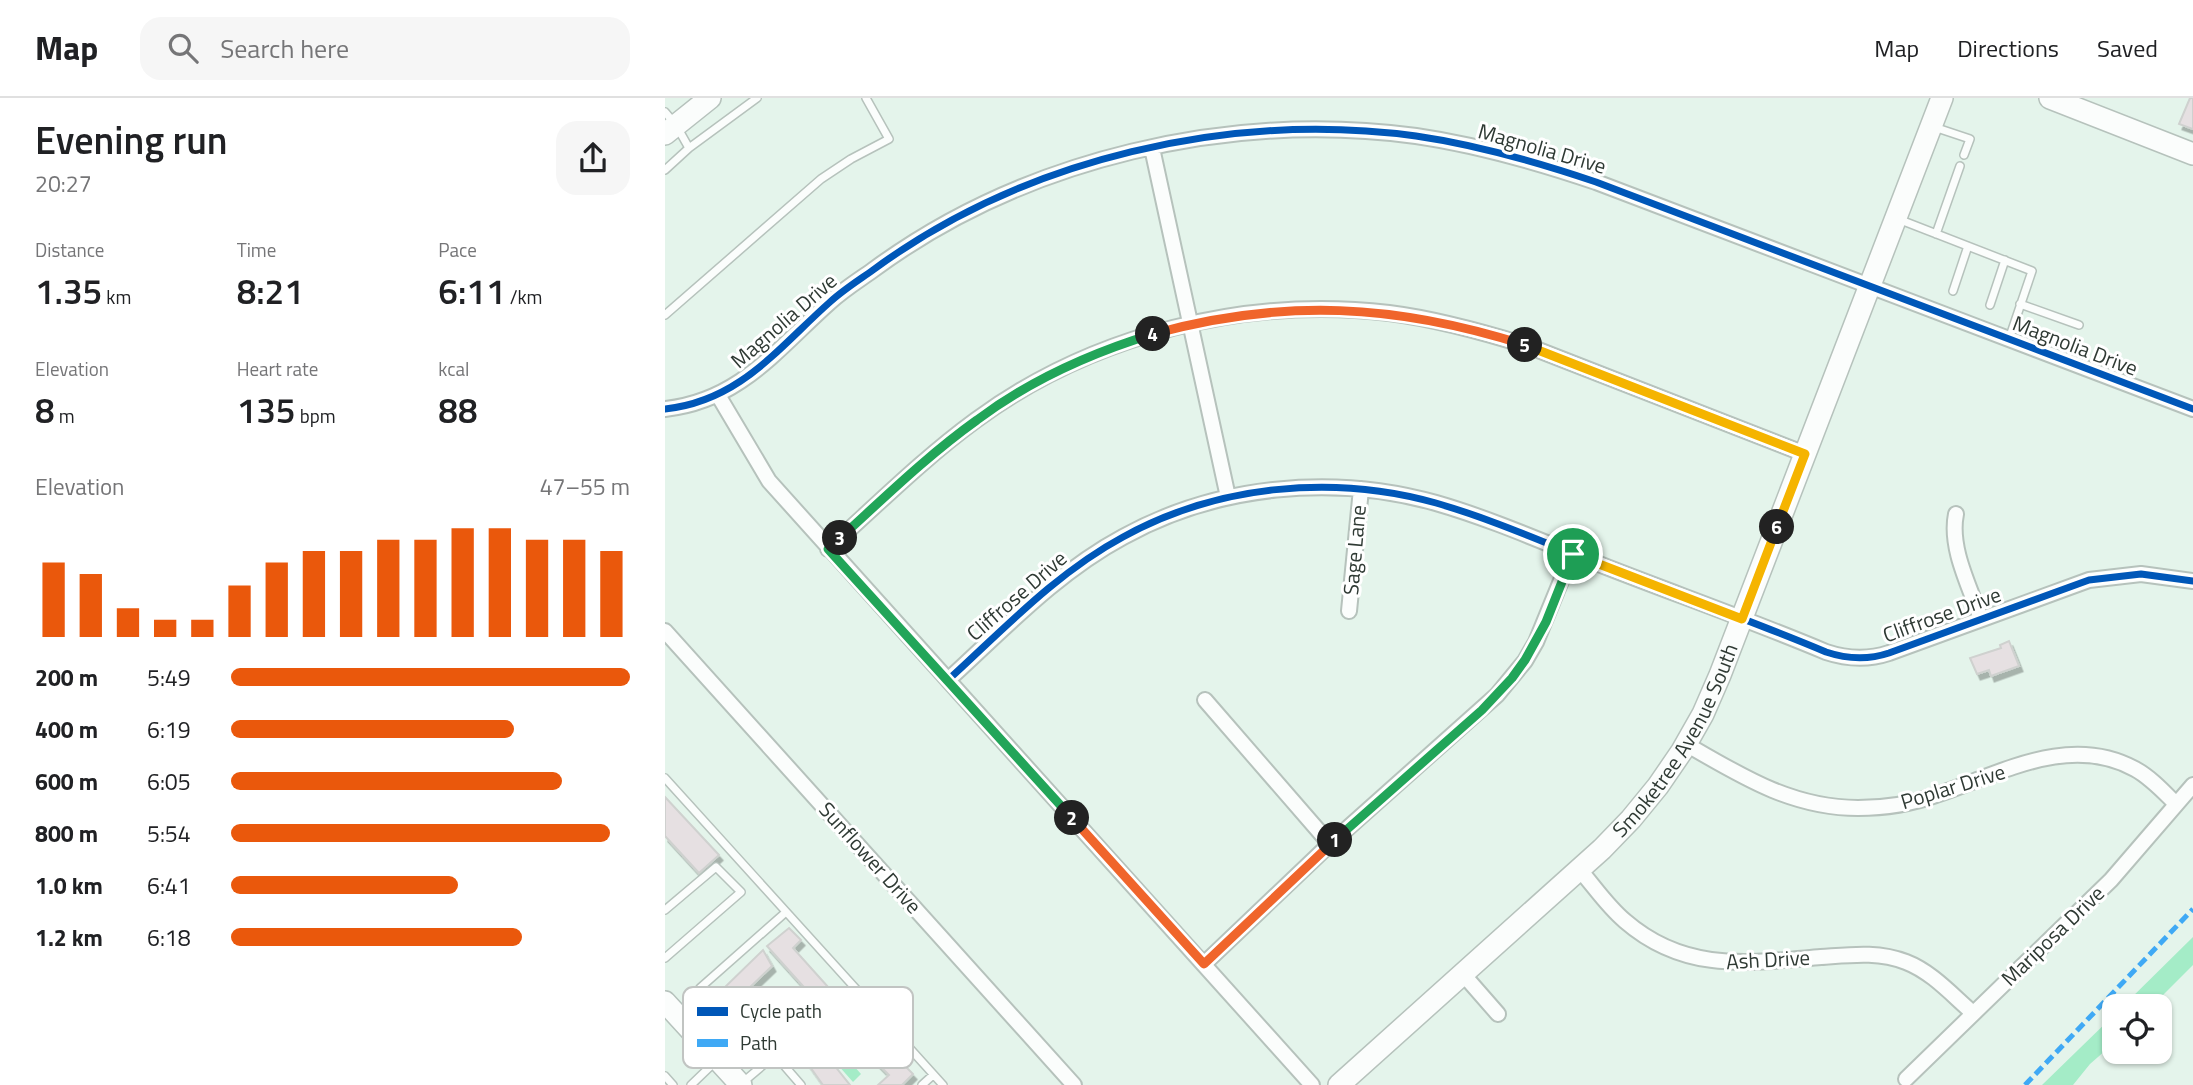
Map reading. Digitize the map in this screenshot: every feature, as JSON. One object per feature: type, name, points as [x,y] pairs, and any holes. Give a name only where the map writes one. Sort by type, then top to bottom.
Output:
[{"type":"street","points":[[669,124],[711,98]]},
{"type":"street","name":"Smoketree Avenue South","points":[[1339,1085],[1631,819],[1658,786],[1686,744],[1720,675],[1942,98]]},
{"type":"street","points":[[2057,99],[2193,154]]},
{"type":"street","name":"Magnolia Drive","points":[[665,408],[718,395],[751,375],[832,300],[882,263],[935,230],[990,202],[1048,178],[1152,148],[1229,135],[1291,130],[1415,136],[1477,146],[1537,162],[2193,409]]},
{"type":"street","points":[[1152,148],[1228,498]]},
{"type":"street","points":[[828,549],[940,448],[978,418],[1019,392],[1061,369],[1105,350],[1189,324],[1244,314],[1316,310],[1388,313],[1436,320],[1528,346],[1805,454]]},
{"type":"street","points":[[718,395],[769,481],[1312,1085]]},
{"type":"street","name":"Cliffrose Drive","points":[[948,680],[1064,575],[1093,554],[1156,521],[1189,508],[1228,498],[1294,488],[1361,489],[1436,503],[1834,655],[1857,658],[1889,653],[2073,585],[2106,577],[2141,574],[2193,581]]},
{"type":"street","name":"Sage Lane","points":[[1349,611],[1361,489]]},
{"type":"street","points":[[1957,514],[1954,530],[1956,545],[1981,619]]},
{"type":"street","points":[[1204,964],[1331,844],[1505,687],[1536,642],[1573,554]]},
{"type":"street","name":"Sunflower Drive","points":[[665,631],[1075,1085]]},
{"type":"street","points":[[1205,700],[1331,844]]},
{"type":"street","name":"Poplar Drive","points":[[1686,744],[1778,794],[1836,807],[1876,808],[1915,802],[2043,758],[2075,754],[2096,755],[2127,765],[2145,775],[2175,803]]},
{"type":"street","name":"Mariposa Drive","points":[[1906,1079],[2111,880],[2193,785]]},
{"type":"street","name":"Ash Drive","points":[[1579,869],[1625,921],[1647,937],[1684,955],[1739,963],[1860,954],[1887,956],[1913,965],[1929,975],[1973,1013]]},
{"type":"street","points":[[1463,974],[1498,1014]]},
{"type":"street","points":[[665,1002],[683,1022]]},
{"type":"street","points":[[725,1068],[741,1085]]},
{"type":"lane","points":[[665,170],[689,148],[757,98]]},
{"type":"lane","points":[[665,315],[821,179],[889,139],[866,98]]},
{"type":"lane","points":[[669,124],[689,148]]},
{"type":"lane","points":[[1931,126],[1970,139],[1964,155]]},
{"type":"lane","points":[[1936,234],[1960,166]]},
{"type":"lane","points":[[1896,218],[2032,271],[2008,340]]},
{"type":"lane","points":[[1953,291],[1968,246]]},
{"type":"lane","points":[[1990,305],[2005,260]]},
{"type":"lane","points":[[2020,304],[2079,326]]},
{"type":"lane","points":[[665,778],[854,987]]},
{"type":"lane","points":[[665,958],[741,892],[716,867],[666,907]]},
{"type":"lane","points":[[701,987],[786,912]]},
{"type":"lane","points":[[913,1053],[943,1085]]},
{"type":"lane","points":[[691,1085],[709,1068]]},
{"type":"lane","points":[[741,1085],[759,1068]]},
{"type":"lane","points":[[786,1068],[801,1085]]},
{"type":"lane","points":[[922,1085],[933,1075]]},
{"type":"lane","points":[[665,1076],[673,1085]]},
{"type":"shaded area","points":[[2193,937],[2193,965],[2164,994],[2135,994]]},
{"type":"shaded area","points":[[2102,1027],[2102,1054],[2073,1085],[2042,1085]]},
{"type":"shaded area","points":[[841,1068],[856,1068],[861,1074],[853,1082]]},
{"type":"building","points":[[2190,98],[2193,98],[2193,129],[2179,124]]},
{"type":"building","points":[[2009,641],[2019,666],[1991,676],[1989,670],[1977,674],[1970,658],[2001,648],[2000,645]]},
{"type":"building","points":[[665,797],[719,855],[699,873],[665,836]]},
{"type":"building","points":[[789,928],[801,940],[793,948],[828,987],[804,987],[767,946]]},
{"type":"building","points":[[763,950],[772,966],[750,987],[725,987]]},
{"type":"building","points":[[811,1068],[836,1068],[850,1085],[823,1085]]},
{"type":"building","points":[[882,1068],[907,1068],[913,1074],[902,1085],[878,1085],[889,1075]]},
{"type":"marked path","points":[[2025,1085],[2193,909]]},
{"type":"cycle path","points":[[665,409],[691,404],[736,384],[775,354],[851,285],[932,231],[996,198],[1063,172],[1132,152],[1203,138],[1274,131],[1345,130],[1416,136],[1462,144],[1596,182],[2193,409]]},
{"type":"cycle path","points":[[948,680],[1053,585],[1123,537],[1159,519],[1197,506],[1276,490],[1316,487],[1357,489],[1436,503],[1502,525],[1826,652],[1850,657],[1865,658],[1889,653],[2089,580],[2141,574],[2193,581]]},
{"type":"route","points":[[1340,310],[1436,320],[1528,346],[1805,454],[1742,619],[1573,554],[1536,642],[1497,695],[1331,844],[1204,964],[828,549],[940,448],[978,418],[1019,392],[1061,369],[1150,334],[1244,314],[1340,310]]}]
